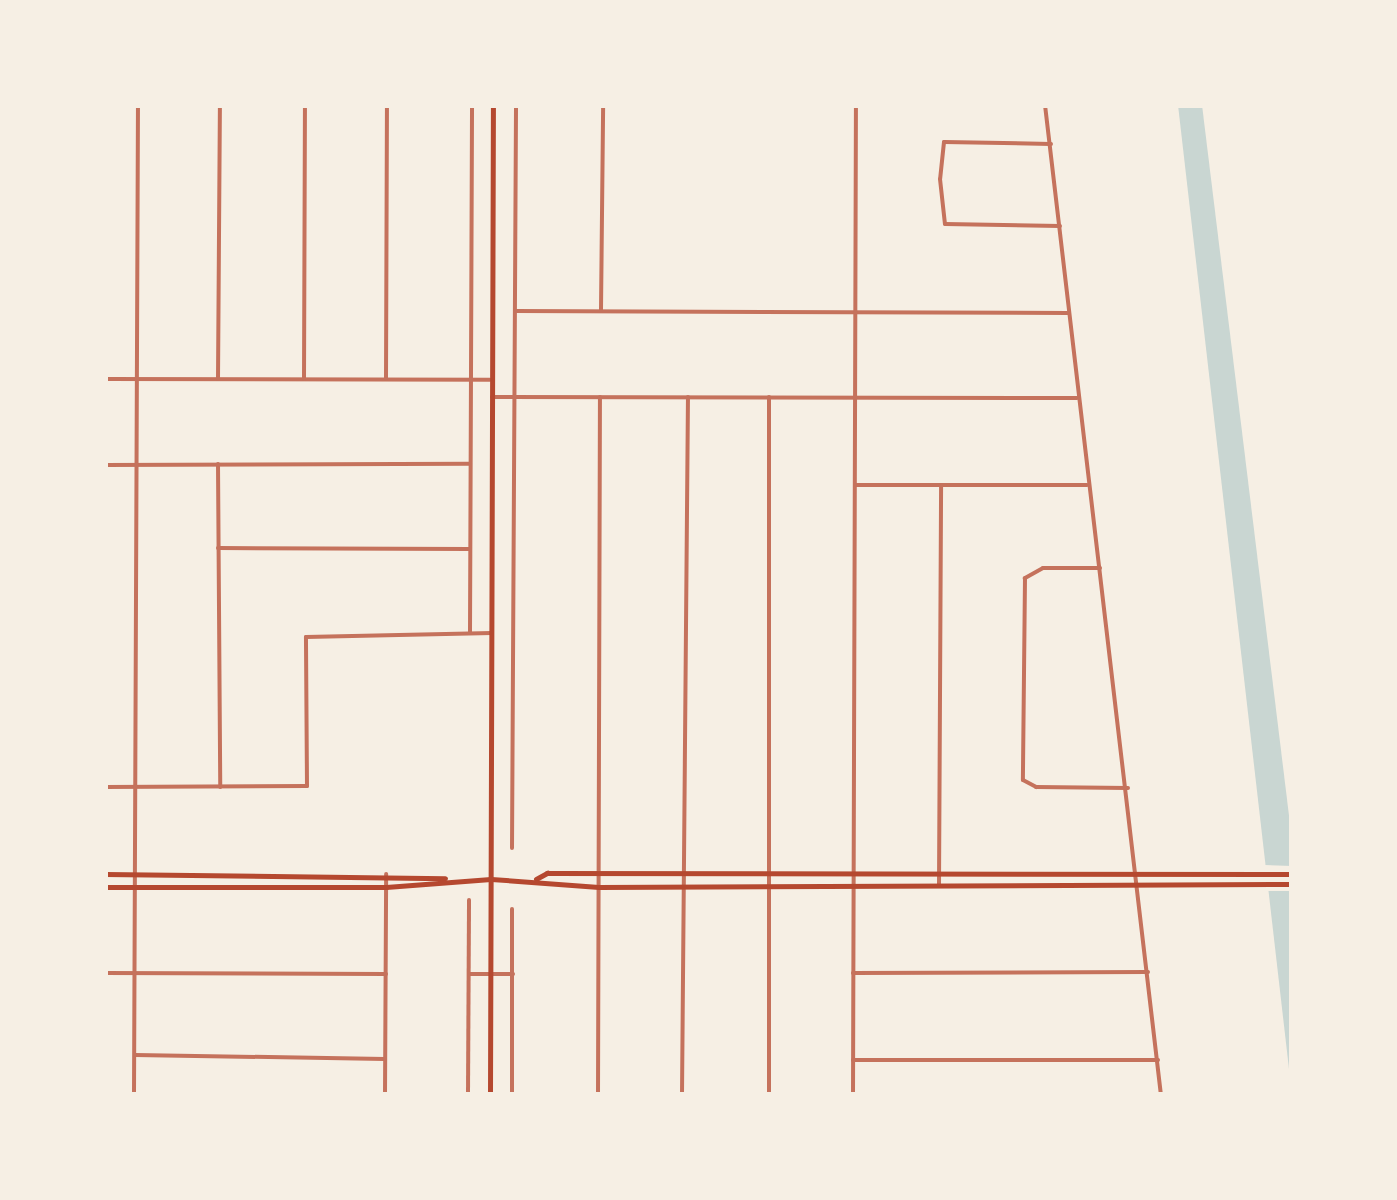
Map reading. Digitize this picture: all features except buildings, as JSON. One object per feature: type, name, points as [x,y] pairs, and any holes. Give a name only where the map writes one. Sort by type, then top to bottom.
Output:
[{"type":"main road","points":[[490,1095],[493,105]]},
{"type":"main road","points":[[105,888],[386,887],[448,880],[536,879],[547,873],[1292,874]]},
{"type":"main road","points":[[105,874],[386,874],[448,880]]},
{"type":"main road","points":[[536,879],[547,886],[599,887],[1292,884]]},
{"type":"street","points":[[134,1095],[138,105]]},
{"type":"street","points":[[218,380],[220,105]]},
{"type":"street","points":[[304,380],[305,105]]},
{"type":"street","points":[[386,379],[388,105]]},
{"type":"street","points":[[470,634],[472,105]]},
{"type":"street","points":[[512,848],[516,105]]},
{"type":"street","points":[[601,310],[603,105]]},
{"type":"street","points":[[853,1095],[856,105]]},
{"type":"street","points":[[1045,105],[1077,398],[1140,874],[1161,1095]]},
{"type":"street","points":[[1051,144],[944,142],[940,179],[945,224],[1060,226]]},
{"type":"street","points":[[515,310],[1068,312]]},
{"type":"street","points":[[105,379],[492,380]]},
{"type":"street","points":[[492,397],[1077,398]]},
{"type":"street","points":[[598,1095],[600,398]]},
{"type":"street","points":[[682,1095],[688,398]]},
{"type":"street","points":[[769,398],[769,1095]]},
{"type":"street","points":[[218,464],[220,787]]},
{"type":"street","points":[[105,465],[471,464]]},
{"type":"street","points":[[856,485],[1088,485]]},
{"type":"street","points":[[939,886],[941,485]]},
{"type":"street","points":[[218,548],[470,549]]},
{"type":"street","points":[[1100,568],[1043,568],[1025,578],[1023,780],[1036,788],[1128,788]]},
{"type":"street","points":[[105,787],[307,786],[306,637],[492,633]]},
{"type":"street","points":[[385,1095],[386,874]]},
{"type":"street","points":[[468,1095],[469,900]]},
{"type":"street","points":[[512,909],[512,1095]]},
{"type":"street","points":[[105,972],[386,974]]},
{"type":"street","points":[[853,973],[1150,972]]},
{"type":"street","points":[[469,974],[512,974]]},
{"type":"street","points":[[135,1056],[385,1058]]},
{"type":"street","points":[[853,1060],[1158,1060]]},
{"type":"shaded area","points":[[1178,105],[1202,105],[1292,840],[1292,1095]]},
{"type":"pier","points":[[1264,865],[1292,866],[1292,891],[1267,891]]}]
